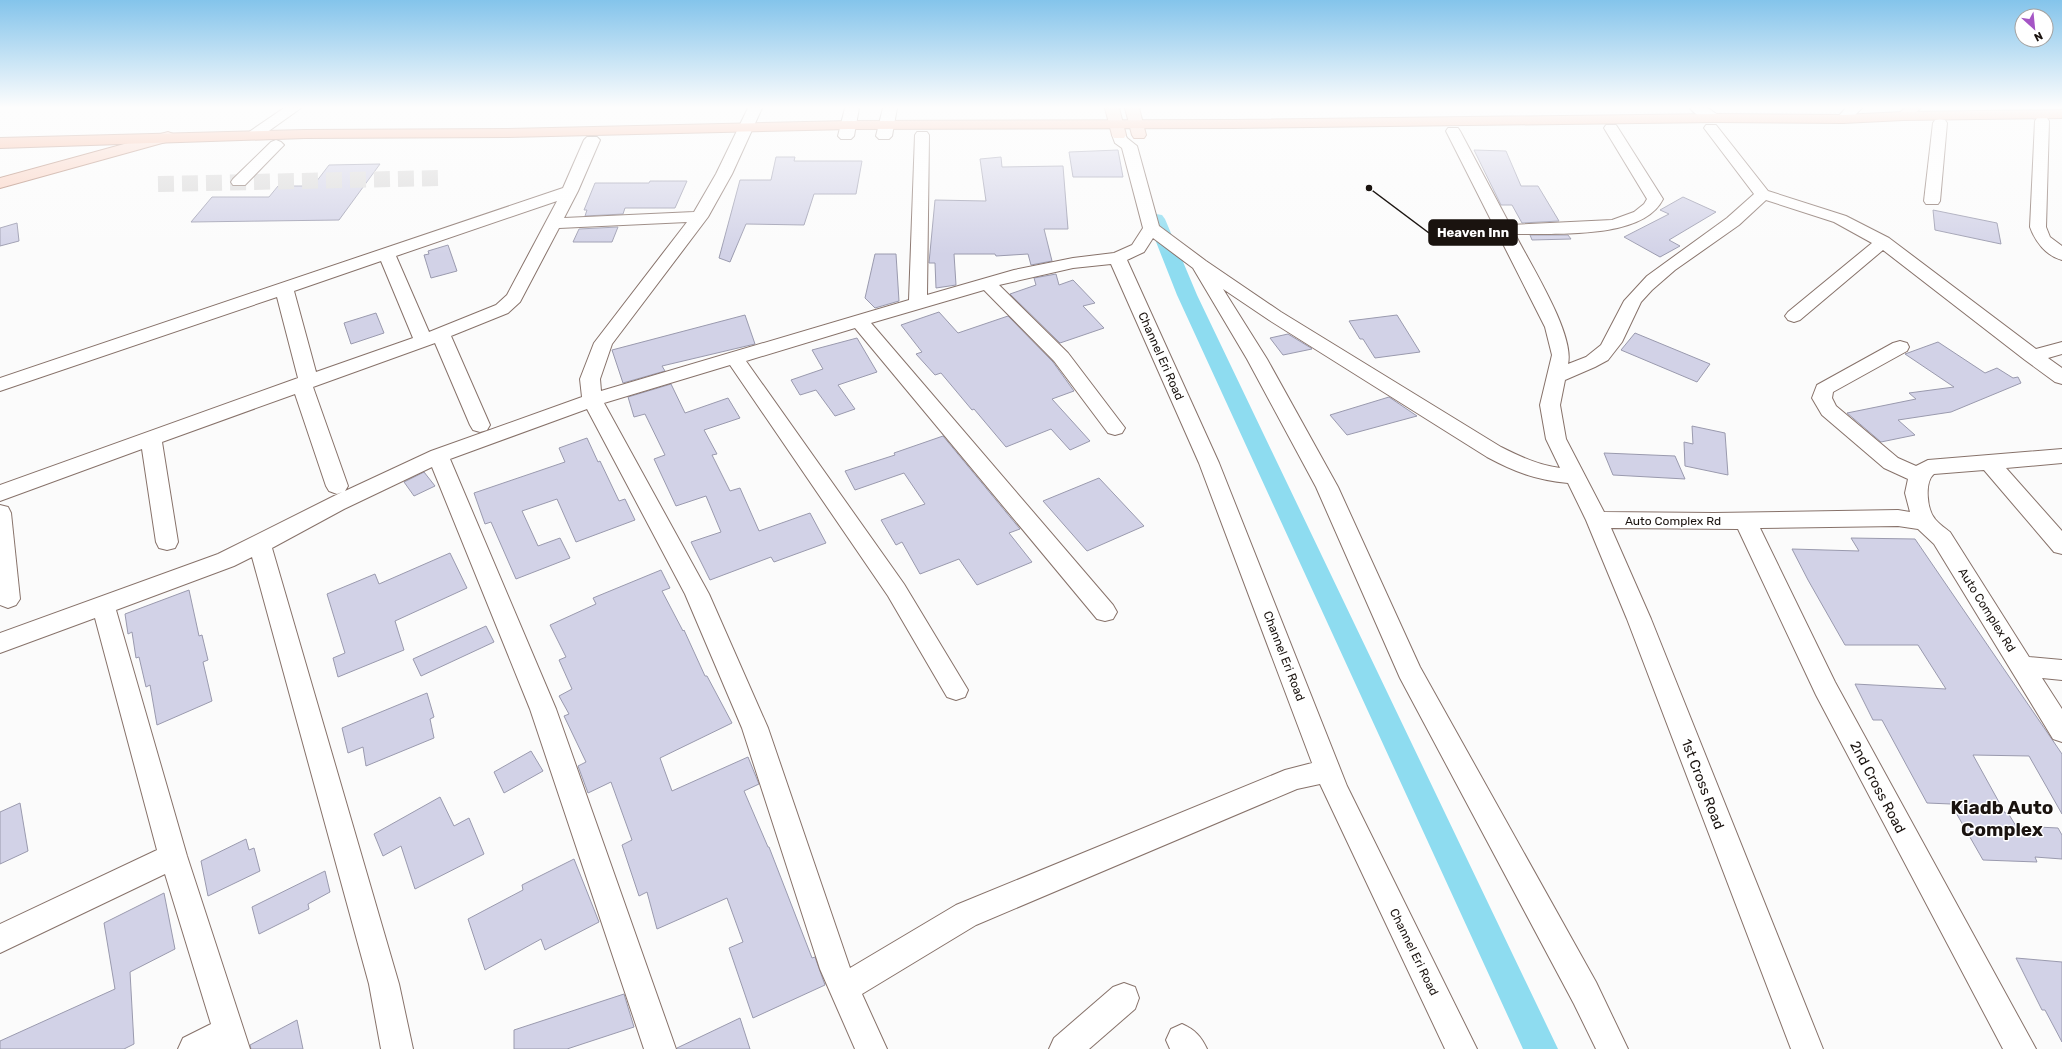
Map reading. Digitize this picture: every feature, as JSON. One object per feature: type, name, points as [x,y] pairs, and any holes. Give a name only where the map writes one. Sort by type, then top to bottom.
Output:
[{"type":"main road","points":[[0,183],[99,157]]},
{"type":"street","points":[[239,182],[264,157]]},
{"type":"street","points":[[0,493],[151,440],[432,337],[502,309],[514,298],[570,191],[585,157]]},
{"type":"street","points":[[732,157],[700,217],[603,343],[590,378],[592,400],[697,594],[755,728],[835,969],[871,1049]]},
{"type":"street","points":[[918,303],[921,157]]},
{"type":"street","points":[[1134,157],[1151,228],[1200,264],[1275,316],[1520,466],[1542,473],[1576,477]]},
{"type":"street","points":[[1466,157],[1554,327],[1561,356],[1550,405],[1556,438],[1597,520]]},
{"type":"street","points":[[1503,230],[1614,225],[1640,215],[1651,207],[1655,199],[1629,157]]},
{"type":"street","points":[[1736,157],[1762,194],[1807,207],[1840,219],[1883,242],[2062,378]]},
{"type":"street","points":[[1932,201],[1937,157]]},
{"type":"street","points":[[2041,157],[2038,227],[2043,239],[2062,255]]},
{"type":"street","points":[[0,385],[570,191]]},
{"type":"street","points":[[1557,376],[1594,361],[1609,348],[1633,302],[1659,274],[1697,245],[1748,211],[1761,198],[1762,194]]},
{"type":"street","points":[[553,224],[700,217]]},
{"type":"street","points":[[0,643],[226,560],[336,504],[438,456],[592,400],[860,322],[918,303],[1014,275],[1073,263],[1118,258],[1138,248],[1151,228]]},
{"type":"street","points":[[1794,316],[1883,242]]},
{"type":"street","points":[[386,254],[480,425]]},
{"type":"street","name":"Channel Eri Road","points":[[1118,258],[1209,463],[1328,771],[1461,1049]]},
{"type":"street","points":[[1200,264],[1257,359],[1327,487],[1409,671],[1585,993],[1612,1049]]},
{"type":"street","points":[[987,283],[1062,357],[1115,428]]},
{"type":"street","points":[[284,288],[305,383],[337,486]]},
{"type":"street","points":[[860,322],[1105,612]]},
{"type":"street","points":[[1900,346],[1824,389],[1822,398],[1829,410],[1891,463],[1919,475]]},
{"type":"street","points":[[2032,356],[2062,348]]},
{"type":"street","points":[[735,358],[896,590],[956,690]]},
{"type":"street","points":[[151,440],[166,542]]},
{"type":"street","points":[[438,456],[543,709],[660,1049]]},
{"type":"street","points":[[1924,522],[1916,493],[1919,475],[1928,467],[2062,456]]},
{"type":"street","points":[[1989,462],[2062,546]]},
{"type":"street","points":[[0,513],[8,599]]},
{"type":"street","name":"Auto Complex Rd","points":[[1597,520],[1746,521],[1898,518],[1924,522],[1942,538],[2062,731]]},
{"type":"street","name":"1st Cross Road","points":[[1597,520],[1641,627],[1807,1049]]},
{"type":"street","name":"2nd Cross Road","points":[[1746,521],[1825,688],[2020,1049]]},
{"type":"street","points":[[260,544],[384,984],[397,1049]]},
{"type":"street","points":[[103,605],[173,856],[232,1040],[194,1049]]},
{"type":"street","points":[[2022,666],[2062,670]]},
{"type":"street","points":[[844,988],[966,915],[1294,778],[1328,771]]},
{"type":"street","points":[[0,939],[173,856]]},
{"type":"street","points":[[1065,1049],[1124,998]]},
{"type":"building","points":[[776,157],[795,157],[794,161],[862,161],[856,194],[814,194],[804,225],[746,224],[730,262],[719,258],[740,180],[771,180]]},
{"type":"building","points":[[1001,157],[1002,167],[1063,166],[1068,229],[1044,229],[1052,261],[1031,265],[1028,254],[996,256],[995,254],[954,254],[956,285],[936,288],[935,263],[929,263],[935,200],[986,201],[980,159]]},
{"type":"building","points":[[1070,157],[1119,157],[1123,177],[1073,177]]},
{"type":"building","points":[[1477,157],[1509,157],[1521,186],[1538,186],[1559,221],[1522,223],[1512,205],[1501,205]]},
{"type":"building","points":[[380,164],[339,220],[191,222],[212,197],[269,197],[278,186],[313,186],[329,165]]},
{"type":"building","points":[[650,181],[687,181],[675,208],[625,208],[623,214],[585,216],[587,210],[584,210],[595,183],[649,183]]},
{"type":"building","points":[[1683,197],[1716,212],[1669,240],[1680,246],[1660,257],[1624,237],[1669,214],[1660,210]]},
{"type":"building","points":[[1933,210],[1997,223],[2001,244],[1935,230]]},
{"type":"building","points":[[17,223],[19,241],[0,246],[0,228]]},
{"type":"building","points":[[618,227],[612,242],[573,242],[579,229]]},
{"type":"building","points":[[1530,235],[1568,235],[1571,239],[1532,240]]},
{"type":"building","points":[[448,245],[457,271],[431,278],[424,255],[429,254],[428,251]]},
{"type":"building","points":[[875,254],[896,254],[899,301],[875,308],[865,298]]},
{"type":"building","points":[[1056,274],[1059,285],[1073,280],[1095,303],[1083,306],[1104,328],[1060,343],[1010,294],[1036,285],[1034,278]]},
{"type":"building","points":[[939,312],[958,333],[1008,316],[1053,362],[1074,391],[1052,399],[1090,441],[1070,450],[1051,429],[1006,447],[941,373],[935,375],[916,354],[922,352],[901,325]]},
{"type":"building","points":[[376,313],[384,333],[351,344],[344,323]]},
{"type":"building","points":[[745,315],[755,344],[662,366],[665,371],[623,383],[612,350]]},
{"type":"building","points":[[1397,315],[1420,352],[1375,358],[1363,339],[1360,339],[1349,321]]},
{"type":"building","points":[[1635,333],[1710,364],[1697,382],[1621,350]]},
{"type":"building","points":[[1288,334],[1312,349],[1283,355],[1270,338]]},
{"type":"building","points":[[857,338],[877,372],[838,385],[855,409],[835,416],[816,390],[800,395],[791,380],[823,369],[812,350]]},
{"type":"building","points":[[1938,342],[1985,373],[1997,368],[2013,378],[2018,377],[2021,383],[1951,412],[1898,420],[1915,435],[1881,442],[1847,413],[1916,399],[1909,393],[1954,387],[1905,354]]},
{"type":"building","points":[[671,384],[685,413],[728,398],[740,418],[704,430],[717,454],[712,455],[730,491],[740,488],[759,531],[810,513],[826,543],[774,562],[771,557],[710,580],[691,542],[721,532],[706,496],[676,506],[654,459],[665,455],[645,414],[634,417],[628,397]]},
{"type":"building","points":[[1389,397],[1417,416],[1347,435],[1330,415]]},
{"type":"building","points":[[1692,426],[1725,433],[1728,475],[1685,466],[1684,442],[1693,444]]},
{"type":"building","points":[[943,436],[1020,529],[1009,533],[1032,562],[977,585],[959,559],[920,574],[902,542],[896,545],[881,520],[925,504],[904,473],[855,490],[845,471],[895,455],[894,453]]},
{"type":"building","points":[[587,438],[619,501],[625,499],[635,520],[576,542],[557,499],[522,511],[538,546],[560,538],[570,558],[516,579],[491,522],[485,524],[474,493],[565,462],[559,448]]},
{"type":"building","points":[[1604,453],[1675,456],[1685,479],[1613,475]]},
{"type":"building","points":[[424,472],[435,486],[414,496],[404,482]]},
{"type":"building","points":[[1099,478],[1144,526],[1087,551],[1043,501]]},
{"type":"building","points":[[1851,538],[1915,539],[2062,754],[2062,814],[2029,756],[1973,755],[2005,813],[2008,813],[2016,826],[2058,828],[2062,835],[2062,859],[2035,857],[2037,862],[1983,860],[1951,804],[1927,803],[1882,720],[1873,720],[1855,684],[1946,689],[1918,645],[1845,645],[1792,549],[1859,551]]},
{"type":"building","points":[[450,553],[467,588],[395,621],[404,650],[338,677],[333,658],[345,653],[327,594],[375,574],[379,584]]},
{"type":"building","points":[[661,570],[670,588],[662,591],[683,631],[684,630],[705,676],[707,676],[732,723],[660,758],[672,791],[748,757],[759,784],[744,791],[769,847],[812,958],[815,957],[825,985],[753,1018],[729,948],[743,942],[727,898],[657,929],[647,892],[639,896],[622,845],[632,840],[611,782],[588,793],[578,766],[586,762],[564,716],[569,714],[559,696],[572,689],[559,660],[566,657],[550,625],[596,604],[593,598]]},
{"type":"building","points":[[189,590],[199,636],[202,635],[208,660],[203,662],[212,701],[157,725],[150,685],[146,687],[139,657],[136,658],[132,632],[128,634],[125,614]]},
{"type":"building","points":[[486,626],[494,642],[421,676],[413,659]]},
{"type":"building","points":[[427,693],[434,717],[430,719],[434,738],[366,766],[363,747],[348,753],[342,728]]},
{"type":"building","points":[[531,751],[543,771],[504,793],[494,772]]},
{"type":"building","points":[[440,797],[454,826],[469,818],[484,854],[415,889],[401,846],[383,856],[374,834]]},
{"type":"building","points":[[20,803],[28,851],[0,864],[0,812]]},
{"type":"building","points":[[246,839],[249,850],[254,848],[260,871],[208,896],[201,861]]},
{"type":"building","points":[[574,859],[599,922],[545,950],[541,939],[485,970],[468,919],[523,890],[522,885]]},
{"type":"building","points":[[325,871],[330,892],[308,904],[309,909],[259,934],[252,907]]},
{"type":"building","points":[[164,893],[175,949],[130,972],[134,1044],[124,1049],[0,1049],[0,1041],[115,989],[104,923]]},
{"type":"building","points":[[2016,958],[2062,962],[2062,1042],[2045,1010],[2042,1010]]},
{"type":"building","points":[[624,994],[634,1027],[567,1049],[514,1049],[514,1030]]},
{"type":"building","points":[[740,1018],[750,1049],[677,1049],[677,1048]]},
{"type":"building","points":[[297,1020],[303,1049],[251,1049],[250,1045]]},
{"type":"waterway","points":[[1156,219],[1187,295],[1541,1049]]},
{"type":"tunnel","points":[[158,184],[440,178]]},
{"type":"place","name":"Heaven Inn","points":[[1369,188]]},
{"type":"district","name":"Kiadb Auto Complex","points":[[2002,818]]}]
